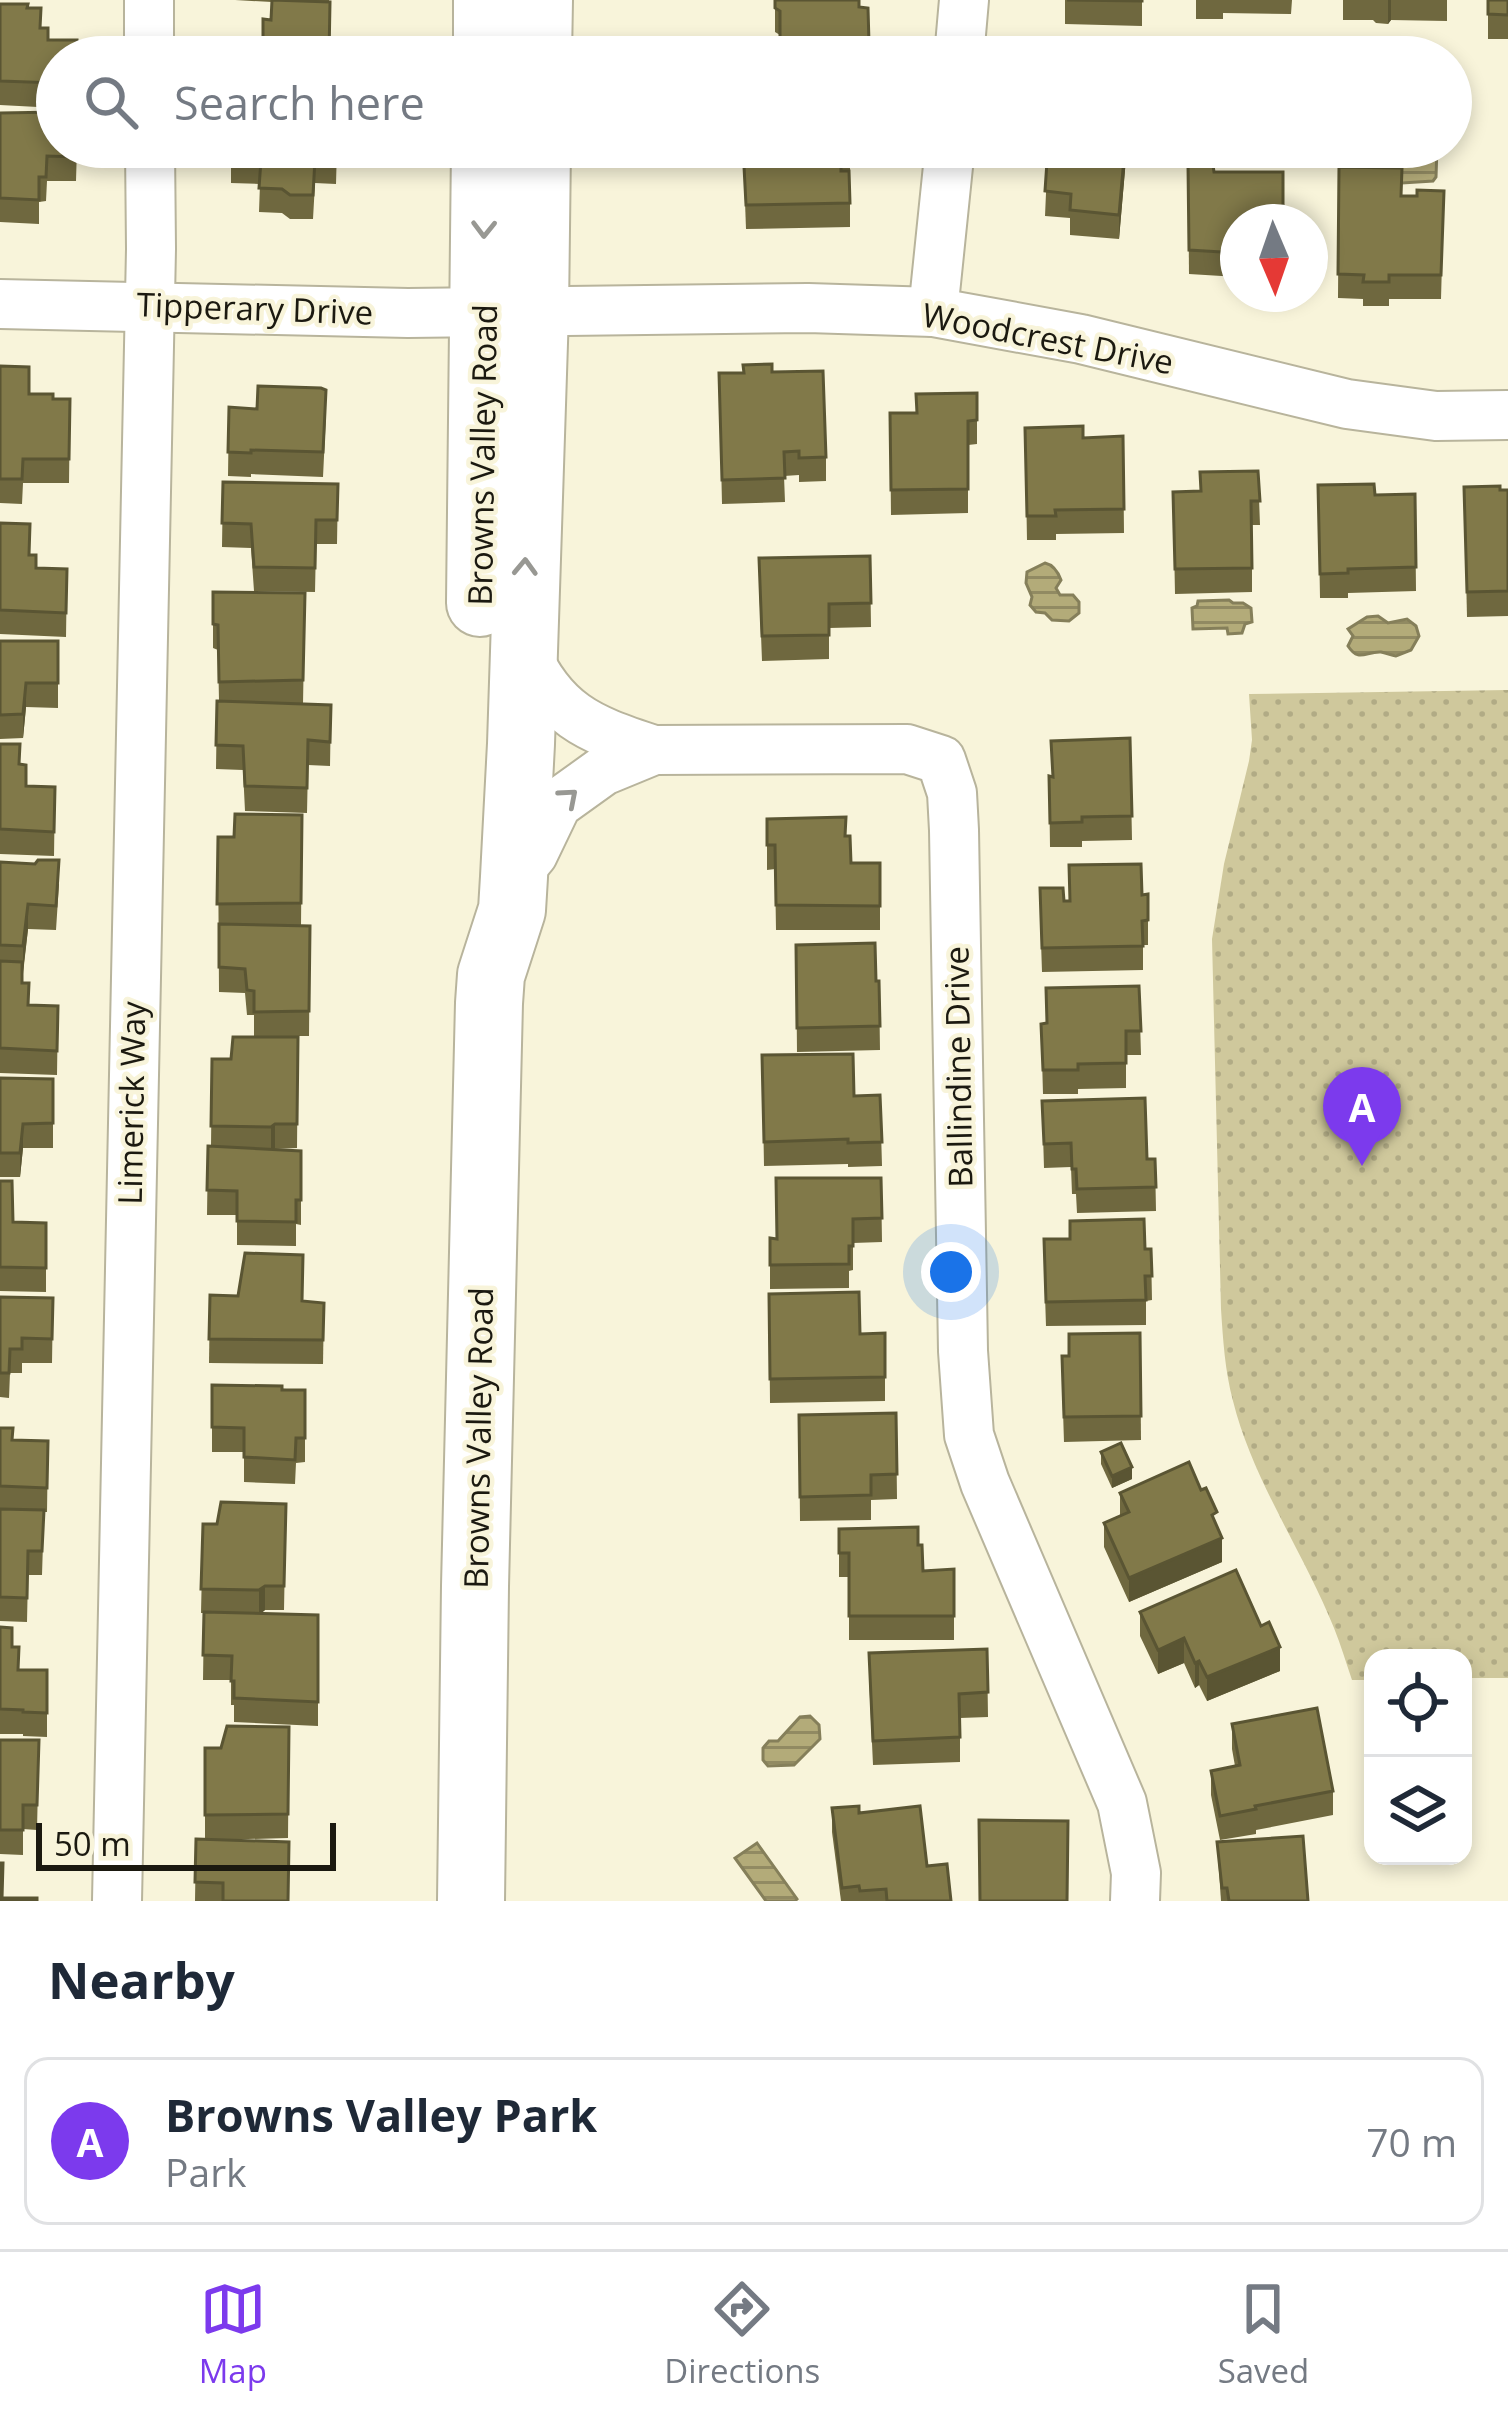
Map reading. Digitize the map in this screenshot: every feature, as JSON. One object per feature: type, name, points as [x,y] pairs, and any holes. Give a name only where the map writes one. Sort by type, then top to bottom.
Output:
[{"type":"main road","points":[[487,0],[487,36]]},
{"type":"main road","points":[[538,36],[539,0]]},
{"type":"main road","name":"Browns Valley Road","points":[[472,1901],[491,975],[512,910],[522,646],[510,312],[488,168]]},
{"type":"main road","name":"Browns Valley Road","points":[[491,975],[471,916],[480,660],[510,312],[534,168]]},
{"type":"street","points":[[149,0],[149,36]]},
{"type":"street","points":[[960,36],[964,0]]},
{"type":"street","name":"Limerick Way","points":[[117,1901],[150,168]]},
{"type":"street","points":[[933,313],[948,168]]},
{"type":"street","name":"Tipperary Drive","points":[[0,304],[510,312]]},
{"type":"street","name":"Woodcrest Drive","points":[[510,312],[808,308],[933,313],[1081,338],[1347,404],[1436,416],[1508,415]]},
{"type":"street","points":[[522,646],[564,710],[601,733],[654,750]]},
{"type":"street","name":"Ballindine Drive","points":[[514,877],[533,854],[556,804],[602,771],[654,750],[907,749],[941,760],[952,794],[954,830],[962,1327],[969,1435],[985,1483],[1122,1803],[1136,1873],[1136,1901]]},
{"type":"shaded area","points":[[1436,168],[1436,177],[1402,183],[1362,169]]},
{"type":"shaded area","points":[[1045,563],[1060,577],[1056,588],[1060,595],[1073,595],[1079,602],[1079,613],[1069,621],[1052,620],[1030,605],[1027,572]]},
{"type":"shaded area","points":[[1229,600],[1251,608],[1252,622],[1245,624],[1242,633],[1228,634],[1227,628],[1193,629],[1192,608],[1198,601]]},
{"type":"shaded area","points":[[1378,616],[1388,623],[1407,619],[1416,626],[1419,636],[1411,650],[1396,656],[1352,651],[1348,646],[1353,636],[1348,629]]},
{"type":"shaded area","points":[[1508,690],[1508,1678],[1472,1678],[1472,1649],[1364,1649],[1364,1680],[1352,1680],[1322,1599],[1253,1459],[1233,1401],[1221,1309],[1212,939],[1249,761],[1249,694]]},
{"type":"shaded area","points":[[810,1716],[819,1725],[820,1739],[794,1765],[768,1766],[763,1748],[769,1741],[778,1741],[800,1717]]},
{"type":"shaded area","points":[[757,1843],[795,1901],[766,1901],[735,1858]]},
{"type":"building","points":[[272,0],[330,2],[329,36],[263,36],[263,19],[271,20]]},
{"type":"building","points":[[775,0],[859,0],[859,7],[868,8],[869,36],[780,36],[780,11]]},
{"type":"building","points":[[1488,0],[1508,0],[1508,15],[1488,14]]},
{"type":"building","points":[[0,4],[41,8],[40,28],[48,28],[48,36],[36,36],[36,82],[0,81]]},
{"type":"building","points":[[36,112],[36,168],[46,168],[46,177],[39,177],[39,200],[0,198],[0,113]]},
{"type":"building","points":[[260,168],[314,168],[313,195],[259,188]]},
{"type":"building","points":[[744,168],[849,171],[850,203],[746,205]]},
{"type":"building","points":[[1047,168],[1123,168],[1119,215],[1070,210],[1071,194],[1045,191]]},
{"type":"building","points":[[1188,168],[1283,172],[1283,204],[1220,204],[1220,252],[1189,250]]},
{"type":"building","points":[[1339,168],[1402,168],[1401,196],[1417,196],[1417,190],[1444,191],[1441,275],[1389,275],[1389,282],[1363,282],[1364,275],[1338,274]]},
{"type":"building","points":[[772,364],[772,372],[823,371],[826,457],[799,458],[799,451],[784,452],[785,478],[722,480],[719,373],[744,373],[743,365]]},
{"type":"building","points":[[0,366],[29,367],[29,394],[70,399],[69,459],[23,459],[22,479],[0,479]]},
{"type":"building","points":[[258,386],[326,390],[323,452],[228,452],[229,407],[257,409]]},
{"type":"building","points":[[977,393],[977,420],[968,421],[968,489],[891,490],[890,413],[917,413],[916,394]]},
{"type":"building","points":[[1083,426],[1083,438],[1123,436],[1124,509],[1055,510],[1056,516],[1027,516],[1025,428]]},
{"type":"building","points":[[1258,471],[1260,501],[1251,501],[1252,568],[1175,569],[1173,492],[1201,491],[1200,472]]},
{"type":"building","points":[[223,482],[338,484],[337,520],[316,520],[315,568],[254,567],[251,524],[222,523]]},
{"type":"building","points":[[1374,484],[1375,495],[1415,494],[1416,567],[1320,574],[1318,485]]},
{"type":"building","points":[[1464,487],[1508,490],[1508,591],[1467,592]]},
{"type":"building","points":[[0,523],[30,524],[29,555],[36,555],[36,568],[67,569],[66,613],[0,610]]},
{"type":"building","points":[[870,556],[871,603],[829,604],[829,635],[762,636],[759,558]]},
{"type":"building","points":[[213,592],[305,593],[303,680],[219,682]]},
{"type":"building","points":[[0,641],[58,641],[58,683],[26,683],[23,714],[0,715]]},
{"type":"building","points":[[217,701],[331,705],[330,742],[308,740],[307,788],[245,786],[243,746],[216,745]]},
{"type":"building","points":[[1130,738],[1132,816],[1050,823],[1051,741]]},
{"type":"building","points":[[0,744],[20,744],[19,764],[26,765],[26,786],[55,787],[54,832],[0,829]]},
{"type":"building","points":[[235,814],[302,815],[301,903],[217,904],[218,837],[234,837]]},
{"type":"building","points":[[846,817],[851,863],[880,863],[880,906],[776,905],[775,845],[767,845],[767,819]]},
{"type":"building","points":[[59,860],[56,906],[28,904],[23,946],[0,945],[0,862],[35,864]]},
{"type":"building","points":[[1141,864],[1142,895],[1148,894],[1143,946],[1042,948],[1040,888],[1063,888],[1064,901],[1070,901],[1069,865]]},
{"type":"building","points":[[219,924],[310,926],[309,1011],[254,1012],[254,991],[247,990],[245,969],[219,967]]},
{"type":"building","points":[[875,943],[880,1026],[797,1028],[796,945]]},
{"type":"building","points":[[0,961],[22,962],[22,983],[29,983],[28,1005],[58,1006],[57,1051],[0,1048]]},
{"type":"building","points":[[1139,986],[1141,1031],[1126,1031],[1126,1063],[1043,1070],[1041,1024],[1047,1023],[1046,988]]},
{"type":"building","points":[[233,1037],[298,1037],[297,1124],[211,1126],[212,1059],[231,1059]]},
{"type":"building","points":[[853,1054],[854,1096],[880,1095],[882,1142],[764,1142],[762,1055]]},
{"type":"building","points":[[0,1078],[53,1079],[53,1123],[23,1124],[20,1153],[0,1153]]},
{"type":"building","points":[[1145,1098],[1147,1159],[1155,1159],[1156,1187],[1077,1189],[1071,1143],[1044,1144],[1042,1101]]},
{"type":"building","points":[[208,1146],[301,1151],[296,1222],[237,1221],[237,1191],[207,1190]]},
{"type":"building","points":[[776,1178],[881,1178],[882,1218],[853,1219],[849,1264],[770,1265],[770,1238],[777,1239]]},
{"type":"building","points":[[0,1181],[12,1181],[13,1222],[46,1223],[46,1268],[0,1267]]},
{"type":"building","points":[[1144,1219],[1152,1276],[1145,1276],[1146,1300],[1046,1302],[1044,1239],[1070,1239],[1070,1221]]},
{"type":"building","points":[[245,1253],[303,1255],[302,1301],[324,1303],[323,1340],[209,1339],[210,1295],[238,1296]]},
{"type":"building","points":[[859,1292],[860,1334],[885,1333],[885,1377],[770,1379],[769,1294]]},
{"type":"building","points":[[0,1297],[53,1298],[52,1339],[22,1338],[22,1349],[10,1349],[9,1373],[0,1373]]},
{"type":"building","points":[[1140,1333],[1141,1416],[1064,1417],[1062,1356],[1069,1356],[1069,1334]]},
{"type":"building","points":[[212,1385],[305,1390],[305,1438],[296,1438],[295,1460],[244,1457],[244,1428],[212,1427]]},
{"type":"building","points":[[896,1413],[897,1474],[871,1475],[871,1495],[800,1497],[799,1415]]},
{"type":"building","points":[[0,1428],[13,1428],[12,1440],[48,1441],[47,1488],[0,1486]]},
{"type":"building","points":[[1121,1443],[1132,1467],[1112,1476],[1101,1452]]},
{"type":"building","points":[[1189,1462],[1217,1512],[1212,1515],[1222,1538],[1129,1578],[1104,1523],[1129,1512],[1120,1493]]},
{"type":"building","points":[[221,1502],[286,1504],[284,1586],[201,1589],[203,1524],[217,1524]]},
{"type":"building","points":[[0,1509],[44,1510],[42,1551],[28,1551],[27,1598],[0,1597]]},
{"type":"building","points":[[918,1527],[923,1571],[954,1569],[954,1616],[849,1616],[849,1553],[839,1553],[839,1529]]},
{"type":"building","points":[[1236,1570],[1261,1626],[1269,1622],[1280,1647],[1207,1677],[1184,1638],[1158,1650],[1140,1612]]},
{"type":"building","points":[[204,1612],[318,1615],[318,1702],[234,1698],[232,1656],[203,1655]]},
{"type":"building","points":[[0,1627],[12,1628],[12,1647],[19,1647],[18,1670],[47,1670],[47,1713],[0,1709]]},
{"type":"building","points":[[987,1649],[988,1692],[959,1694],[960,1737],[873,1741],[869,1653]]},
{"type":"building","points":[[1317,1708],[1333,1791],[1220,1816],[1211,1771],[1240,1765],[1232,1724]]},
{"type":"building","points":[[227,1726],[289,1727],[288,1814],[205,1815],[205,1748],[221,1748]]},
{"type":"building","points":[[0,1740],[39,1740],[37,1805],[23,1805],[23,1830],[0,1830]]},
{"type":"building","points":[[859,1806],[859,1813],[920,1806],[927,1866],[947,1864],[951,1901],[887,1901],[886,1889],[842,1888],[832,1808]]},
{"type":"building","points":[[979,1820],[1068,1821],[1067,1901],[980,1901]]},
{"type":"building","points":[[1303,1836],[1308,1901],[1229,1901],[1227,1888],[1222,1888],[1217,1842]]},
{"type":"building","points":[[196,1839],[289,1842],[288,1901],[223,1901],[223,1883],[195,1882]]},
{"type":"building","points":[[0,1863],[2,1898],[37,1901],[0,1901]]},
{"type":"place","name":"Browns Valley Park","points":[[1362,1166]]}]
